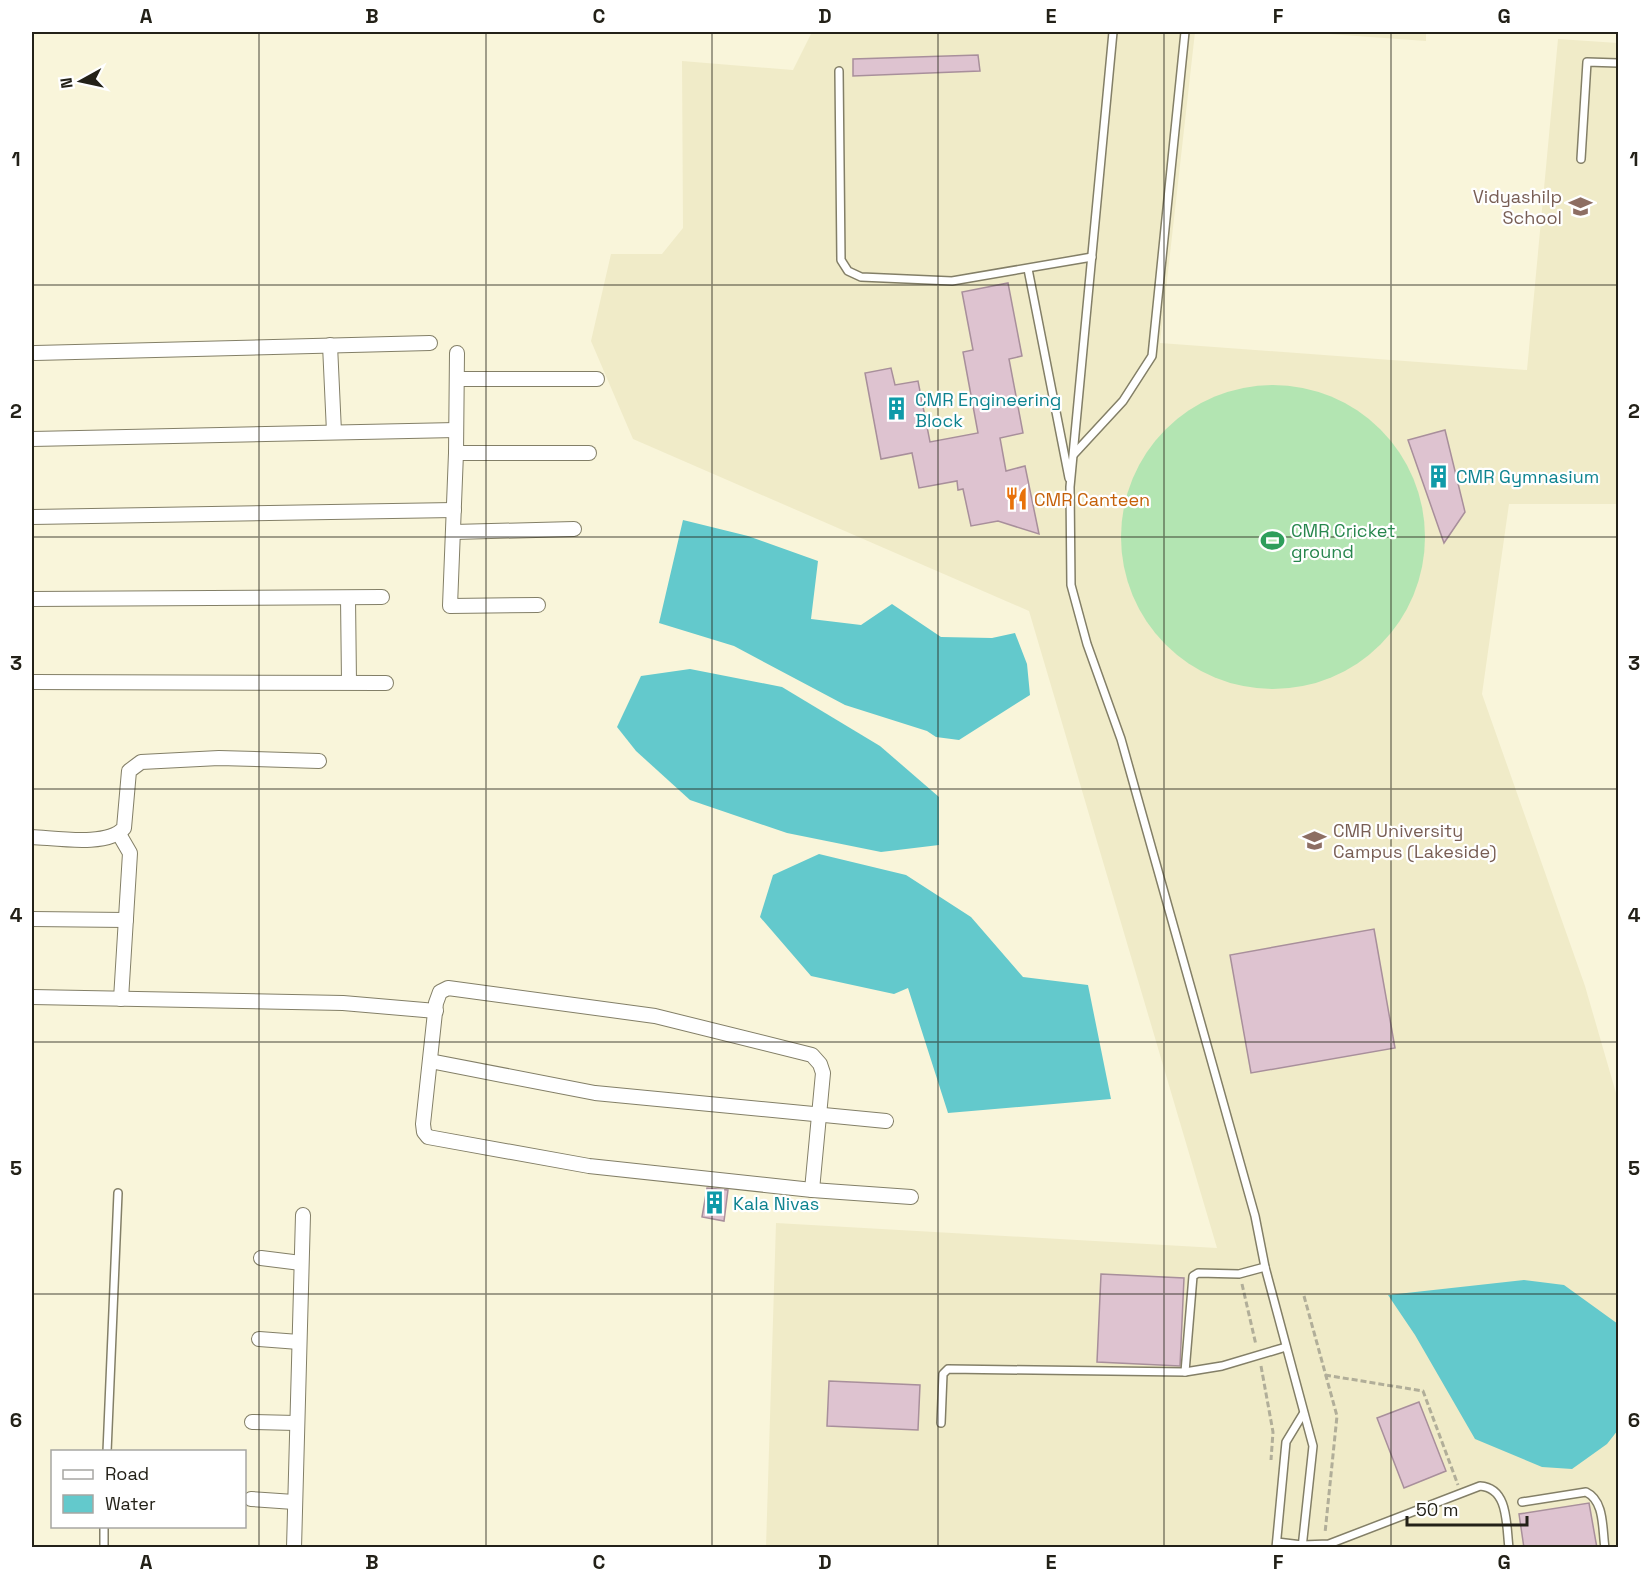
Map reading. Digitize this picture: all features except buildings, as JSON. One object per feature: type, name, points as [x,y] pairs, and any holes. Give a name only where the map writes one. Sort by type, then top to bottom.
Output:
[{"type":"street","points":[[35,353],[430,343]]},
{"type":"street","points":[[330,345],[334,432]]},
{"type":"street","points":[[457,353],[450,606],[538,605]]},
{"type":"street","points":[[457,379],[597,379]]},
{"type":"street","points":[[32,439],[456,430]]},
{"type":"street","points":[[456,453],[589,453]]},
{"type":"street","points":[[32,517],[454,510]]},
{"type":"street","points":[[453,532],[574,529]]},
{"type":"street","points":[[32,599],[382,597]]},
{"type":"street","points":[[348,598],[349,682]]},
{"type":"street","points":[[32,682],[386,683]]},
{"type":"street","points":[[32,837],[108,840],[119,834],[124,828],[129,771],[141,762],[219,758],[319,761]]},
{"type":"street","points":[[119,834],[130,853],[122,999]]},
{"type":"street","points":[[32,919],[126,920]]},
{"type":"street","points":[[812,1190],[823,1072],[820,1064],[812,1055],[655,1016],[448,988],[440,992],[423,1124],[424,1132],[428,1137],[589,1166],[812,1190],[912,1197]]},
{"type":"street","points":[[32,997],[343,1003],[436,1011]]},
{"type":"street","points":[[430,1061],[595,1093],[886,1121]]},
{"type":"street","points":[[294,1548],[303,1215]]},
{"type":"street","points":[[261,1258],[301,1263]]},
{"type":"street","points":[[260,1339],[299,1342]]},
{"type":"street","points":[[252,1422],[296,1423]]},
{"type":"street","points":[[251,1499],[294,1502]]},
{"type":"lane","points":[[1113,32],[1070,487],[1069,569],[1076,608],[1121,739],[1255,1216],[1265,1266],[1313,1446],[1302,1546]]},
{"type":"lane","points":[[1074,454],[1123,401],[1152,356],[1185,32]]},
{"type":"lane","points":[[1581,159],[1587,62],[1618,63]]},
{"type":"lane","points":[[839,71],[841,260],[848,271],[873,279],[952,281],[1092,257]]},
{"type":"lane","points":[[1028,269],[1070,487]]},
{"type":"lane","points":[[108,1450],[118,1192]]},
{"type":"lane","points":[[1185,1372],[1193,1276],[1198,1273],[1239,1274],[1265,1266]]},
{"type":"lane","points":[[941,1423],[943,1374],[948,1369],[1185,1372],[1222,1366],[1286,1347]]},
{"type":"lane","points":[[1303,1414],[1286,1442],[1276,1545],[1324,1544],[1480,1486],[1494,1489],[1499,1494],[1504,1507],[1509,1548]]},
{"type":"lane","points":[[1521,1502],[1586,1492],[1593,1496],[1599,1505],[1605,1548]]},
{"type":"lane","points":[[104,1548],[105,1528]]},
{"type":"path","points":[[1239,1274],[1259,1354],[1273,1432],[1271,1467]]},
{"type":"path","points":[[1304,1296],[1337,1416],[1324,1544]]},
{"type":"path","points":[[1325,1374],[1423,1391],[1461,1492]]},
{"type":"shaded area","name":"CMR University Campus (Lakeside)","points":[[812,32],[1195,32],[1160,343],[1527,370],[1558,39],[1618,43],[1618,504],[1509,504],[1482,694],[1585,986],[1618,1100],[1618,1547],[766,1547],[776,1223],[1217,1248],[1029,611],[633,439],[591,341],[611,254],[662,254],[683,228],[682,61],[793,70]]},
{"type":"shaded area","points":[[1301,32],[1426,32],[1426,41]]},
{"type":"green space","name":"CMR Cricket ground","points":[[1273,385],[1303,388],[1331,397],[1357,411],[1380,430],[1399,453],[1413,479],[1422,507],[1425,537],[1422,567],[1413,595],[1399,621],[1380,644],[1357,663],[1331,677],[1303,686],[1273,689],[1243,686],[1215,677],[1189,663],[1166,644],[1147,621],[1133,595],[1124,567],[1121,537],[1124,507],[1133,479],[1147,453],[1166,430],[1189,411],[1215,397],[1243,388]]},
{"type":"water","points":[[683,520],[748,536],[818,561],[811,619],[861,625],[892,604],[941,637],[992,638],[1015,633],[1027,664],[1030,695],[959,740],[936,737],[927,731],[845,705],[734,646],[659,623]]},
{"type":"water","points":[[690,669],[782,687],[880,746],[939,797],[939,845],[881,852],[787,833],[690,800],[636,751],[617,727],[641,676]]},
{"type":"water","points":[[819,854],[906,875],[971,917],[1023,977],[1088,985],[1111,1099],[948,1113],[908,988],[894,994],[811,976],[760,917],[773,875]]},
{"type":"water","points":[[1524,1280],[1564,1285],[1618,1324],[1618,1430],[1607,1444],[1572,1469],[1542,1467],[1475,1439],[1415,1335],[1388,1295]]},
{"type":"place","name":"Vidyashilp School","points":[[1580,206]]},
{"type":"place","name":"CMR Engineering Block","points":[[897,409]]},
{"type":"place","name":"CMR Gymnasium","points":[[1438,476]]},
{"type":"place","name":"CMR Canteen","points":[[1016,499]]},
{"type":"place","name":"CMR Cricket ground","points":[[1273,540]]},
{"type":"place","name":"CMR University Campus (Lakeside)","points":[[1315,840]]},
{"type":"place","name":"Kala Nivas","points":[[715,1203]]}]
